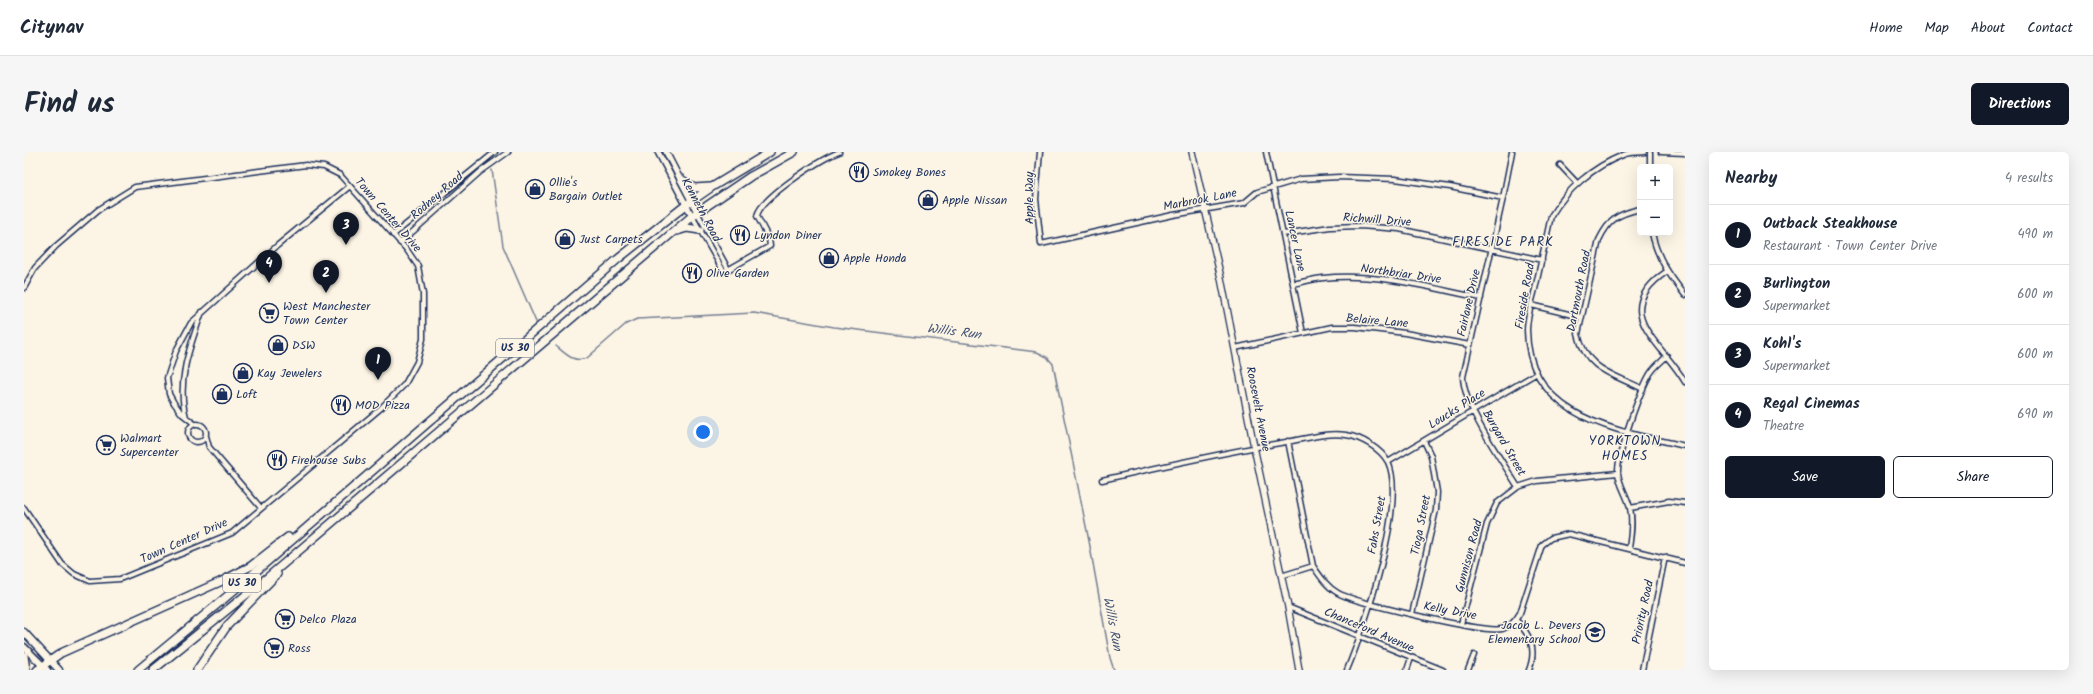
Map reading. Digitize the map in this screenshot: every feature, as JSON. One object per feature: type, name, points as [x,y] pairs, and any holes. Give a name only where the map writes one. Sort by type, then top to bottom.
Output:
[{"type":"highway","name":"US 30","points":[[138,670],[346,494],[618,259],[689,203],[712,187],[770,152]]},
{"type":"highway","name":"US 30","points":[[153,670],[299,550],[695,214],[751,176],[794,152]]},
{"type":"highway","points":[[681,179],[694,188],[712,187]]},
{"type":"highway","points":[[675,232],[687,228],[700,230]]},
{"type":"highway","points":[[42,668],[50,660],[62,653],[184,600],[251,566],[346,494]]},
{"type":"highway","points":[[196,670],[227,626],[299,550]]},
{"type":"highway","points":[[24,656],[26,670]]},
{"type":"main road","name":"Roosevelt Avenue","points":[[1192,152],[1235,348],[1254,447],[1288,607],[1299,670]]},
{"type":"main road","points":[[24,632],[59,670]]},
{"type":"main road","points":[[24,647],[42,668]]},
{"type":"street","name":"Rodney Road","points":[[393,235],[495,152]]},
{"type":"street","name":"Rodney Road","points":[[400,243],[480,172],[508,152]]},
{"type":"street","name":"Kenneth Road","points":[[658,152],[689,203],[728,270],[724,272],[700,230],[695,214]]},
{"type":"street","name":"Kenneth Road","points":[[666,152],[681,179],[689,203]]},
{"type":"street","points":[[728,270],[770,246],[769,239],[757,216],[761,207],[805,170],[839,152]]},
{"type":"street","name":"Apple Way","points":[[1040,152],[1036,199],[1040,244]]},
{"type":"street","name":"Lancer Lane","points":[[1266,152],[1303,333]]},
{"type":"street","name":"Fairlane Drive","points":[[1473,410],[1463,388],[1463,377],[1504,198],[1512,152]]},
{"type":"street","name":"Fireside Road","points":[[1645,152],[1624,154],[1598,168],[1577,183],[1560,201],[1551,216],[1527,329],[1530,351],[1537,373],[1545,387],[1559,402],[1576,414],[1594,422],[1685,446]]},
{"type":"street","points":[[1650,152],[1650,164]]},
{"type":"street","points":[[1661,152],[1685,153]]},
{"type":"street","name":"Town Center Drive","points":[[24,288],[35,268],[56,246],[98,210],[135,187],[306,165],[324,167],[340,176],[350,186],[418,266],[423,294],[423,339],[421,350],[414,370],[405,384],[390,400],[232,532],[120,579],[104,582],[90,581],[74,574],[62,564],[24,508]]},
{"type":"street","points":[[1560,165],[1577,183]]},
{"type":"street","name":"Marbrook Lane","points":[[1040,244],[1244,203],[1257,192],[1301,179],[1339,176],[1402,180],[1450,187],[1504,198]]},
{"type":"street","points":[[261,508],[209,447],[204,427],[196,425],[187,419],[171,398],[167,378],[169,368],[179,344],[191,323],[292,233],[350,186]]},
{"type":"street","name":"Dartmouth Road","points":[[1637,210],[1626,212],[1611,220],[1604,229],[1599,240],[1578,334],[1581,348],[1595,366],[1643,389]]},
{"type":"street","name":"Richwill Drive","points":[[1283,234],[1330,227],[1360,226],[1399,229],[1542,260]]},
{"type":"street","points":[[1653,236],[1655,248],[1666,272],[1685,295]]},
{"type":"street","points":[[1666,272],[1655,279],[1646,290],[1640,304],[1639,317],[1650,336],[1667,356],[1685,382]]},
{"type":"street","name":"Northbriar Drive","points":[[1293,284],[1323,278],[1355,277],[1395,281],[1481,298]]},
{"type":"street","points":[[1531,305],[1581,317]]},
{"type":"street","points":[[202,312],[195,330],[182,384],[182,399],[189,429],[189,437],[196,442],[209,447]]},
{"type":"street","name":"Belaire Lane","points":[[1235,348],[1332,327],[1355,327],[1405,333],[1470,345]]},
{"type":"street","points":[[1630,548],[1632,526],[1630,508],[1618,473],[1628,432],[1643,389],[1651,373],[1667,356]]},
{"type":"street","name":"Loucks Place","points":[[1388,462],[1537,373]]},
{"type":"street","name":"Burgard Street","points":[[1473,410],[1518,487]]},
{"type":"street","points":[[189,429],[196,425]]},
{"type":"street","points":[[1102,480],[1254,447],[1326,434],[1346,435],[1363,440],[1388,462]]},
{"type":"street","points":[[196,442],[203,440],[206,436]]},
{"type":"street","name":"Tioga Street","points":[[1412,614],[1436,510],[1437,492],[1431,456],[1424,441]]},
{"type":"street","name":"Kelly Drive","points":[[1288,442],[1313,566],[1324,583],[1338,593],[1371,605],[1461,624],[1489,629],[1503,629],[1516,620]]},
{"type":"street","name":"Fahs Street","points":[[1347,670],[1361,637],[1371,605],[1391,514],[1393,481],[1388,462]]},
{"type":"street","name":"Gunnison Road","points":[[1461,624],[1487,524],[1497,503],[1518,487],[1537,480],[1618,473]]},
{"type":"street","points":[[1630,508],[1669,501],[1685,503]]},
{"type":"street","points":[[1529,670],[1533,648],[1527,631],[1516,620],[1538,551],[1545,542],[1560,535],[1570,534],[1685,563]]},
{"type":"street","name":"Priority Road","points":[[1642,670],[1665,558]]},
{"type":"street","points":[[1281,576],[1313,566]]},
{"type":"street","name":"Chanceford Avenue","points":[[1288,607],[1443,670]]},
{"type":"street","points":[[1468,670],[1474,655]]},
{"type":"street","points":[[1407,670],[1411,658]]},
{"type":"waterway","points":[[492,170],[503,246],[536,322]]},
{"type":"waterway","name":"Willis Run","points":[[556,346],[570,357],[574,359],[582,359],[587,358],[626,324],[637,319],[754,313],[834,327],[1037,352],[1047,357],[1053,364],[1089,541],[1110,658],[1114,670]]},
{"type":"place","name":"Smokey Bones","points":[[859,172]]},
{"type":"place","name":"Ollie's Bargain Outlet","points":[[535,189]]},
{"type":"place","name":"Apple Nissan","points":[[928,200]]},
{"type":"place","name":"Lyndon Diner","points":[[740,235]]},
{"type":"place","name":"Just Carpets","points":[[565,239]]},
{"type":"place","name":"Kohl's","points":[[346,245]]},
{"type":"place","name":"Apple Honda","points":[[829,258]]},
{"type":"place","name":"Olive Garden","points":[[692,273]]},
{"type":"place","name":"Regal Cinemas","points":[[269,283]]},
{"type":"place","name":"Burlington","points":[[326,293]]},
{"type":"place","name":"West Manchester Town Center","points":[[269,313]]},
{"type":"place","name":"DSW","points":[[278,345]]},
{"type":"place","name":"Kay Jewelers","points":[[243,373]]},
{"type":"place","name":"Outback Steakhouse","points":[[378,380]]},
{"type":"place","name":"Loft","points":[[222,394]]},
{"type":"place","name":"MOD Pizza","points":[[341,405]]},
{"type":"place","name":"Walmart Supercenter","points":[[106,445]]},
{"type":"place","name":"Firehouse Subs","points":[[277,460]]},
{"type":"place","name":"Delco Plaza","points":[[285,619]]},
{"type":"place","name":"Jacob L. Devers Elementary School","points":[[1595,632]]},
{"type":"place","name":"Ross","points":[[274,648]]},
{"type":"district","name":"FIRESIDE PARK","points":[[1503,242]]},
{"type":"district","name":"YORKTOWN HOMES","points":[[1625,448]]}]
